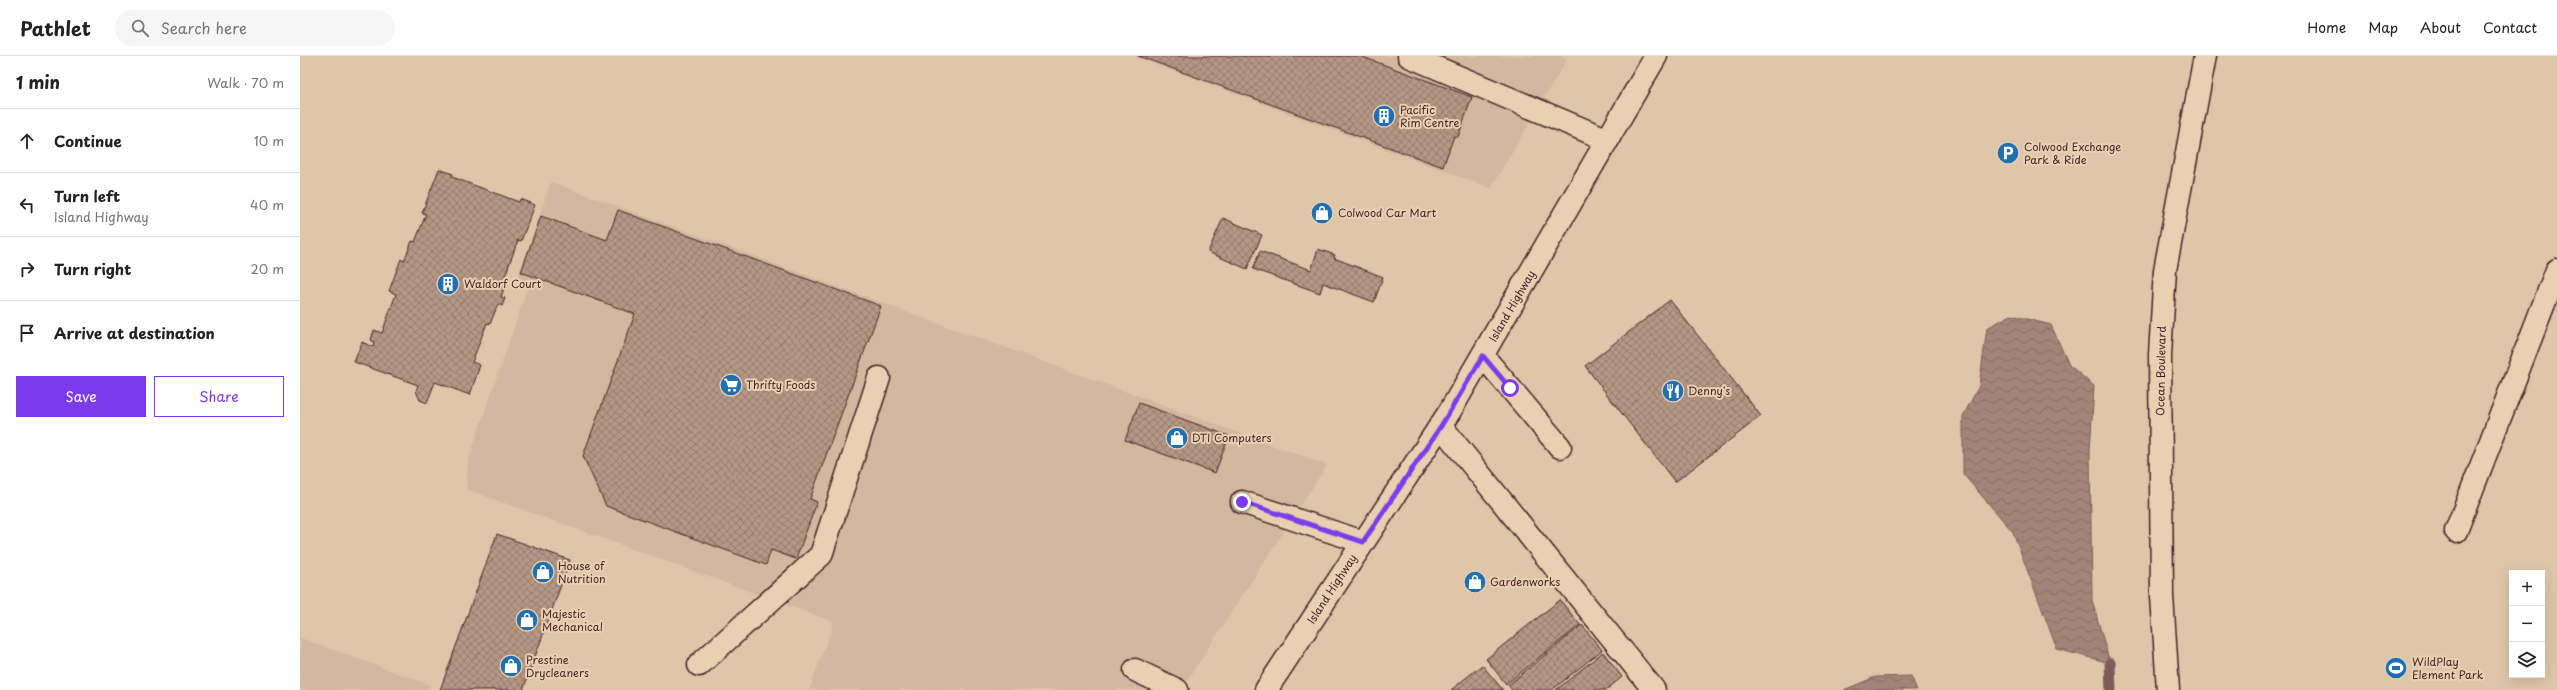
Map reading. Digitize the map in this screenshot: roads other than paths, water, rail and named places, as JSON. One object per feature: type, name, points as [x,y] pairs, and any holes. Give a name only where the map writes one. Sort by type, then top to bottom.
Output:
[{"type":"main road","points":[[1409,56],[1608,140]]},
{"type":"main road","name":"Island Highway","points":[[1266,690],[1441,426],[1656,56]]},
{"type":"main road","name":"Ocean Boulevard","points":[[2168,690],[2162,596],[2160,355],[2165,270],[2205,56]]},
{"type":"main road","points":[[2456,530],[2557,270]]},
{"type":"main road","points":[[1483,356],[1560,447]]},
{"type":"main road","points":[[699,665],[821,554],[879,378]]},
{"type":"main road","points":[[1441,426],[1654,690]]},
{"type":"main road","points":[[1242,502],[1363,542]]},
{"type":"main road","points":[[1135,670],[1177,690]]},
{"type":"water","points":[[2011,315],[2051,325],[2069,365],[2094,386],[2090,451],[2092,600],[2110,663],[2057,649],[2013,532],[1963,474],[1963,416],[1979,386],[1987,328]]},
{"type":"water","points":[[1911,676],[1917,690],[1844,690],[1875,677]]},
{"type":"waterway","points":[[2110,663],[2111,690]]},
{"type":"place","name":"Pacific Rim Centre","points":[[1384,116]]},
{"type":"place","name":"Colwood Exchange Park & Ride","points":[[2008,153]]},
{"type":"place","name":"Colwood Car Mart","points":[[1322,213]]},
{"type":"place","name":"Waldorf Court","points":[[448,284]]},
{"type":"place","name":"Thrifty Foods","points":[[731,385]]},
{"type":"place","name":"Denny's","points":[[1673,391]]},
{"type":"place","name":"DTI Computers","points":[[1177,438]]},
{"type":"place","name":"House of Nutrition","points":[[543,572]]},
{"type":"place","name":"Gardenworks","points":[[1475,582]]},
{"type":"place","name":"Majestic Mechanical","points":[[527,620]]},
{"type":"place","name":"Prestine Drycleaners","points":[[511,666]]},
{"type":"place","name":"WildPlay Element Park","points":[[2396,668]]}]
